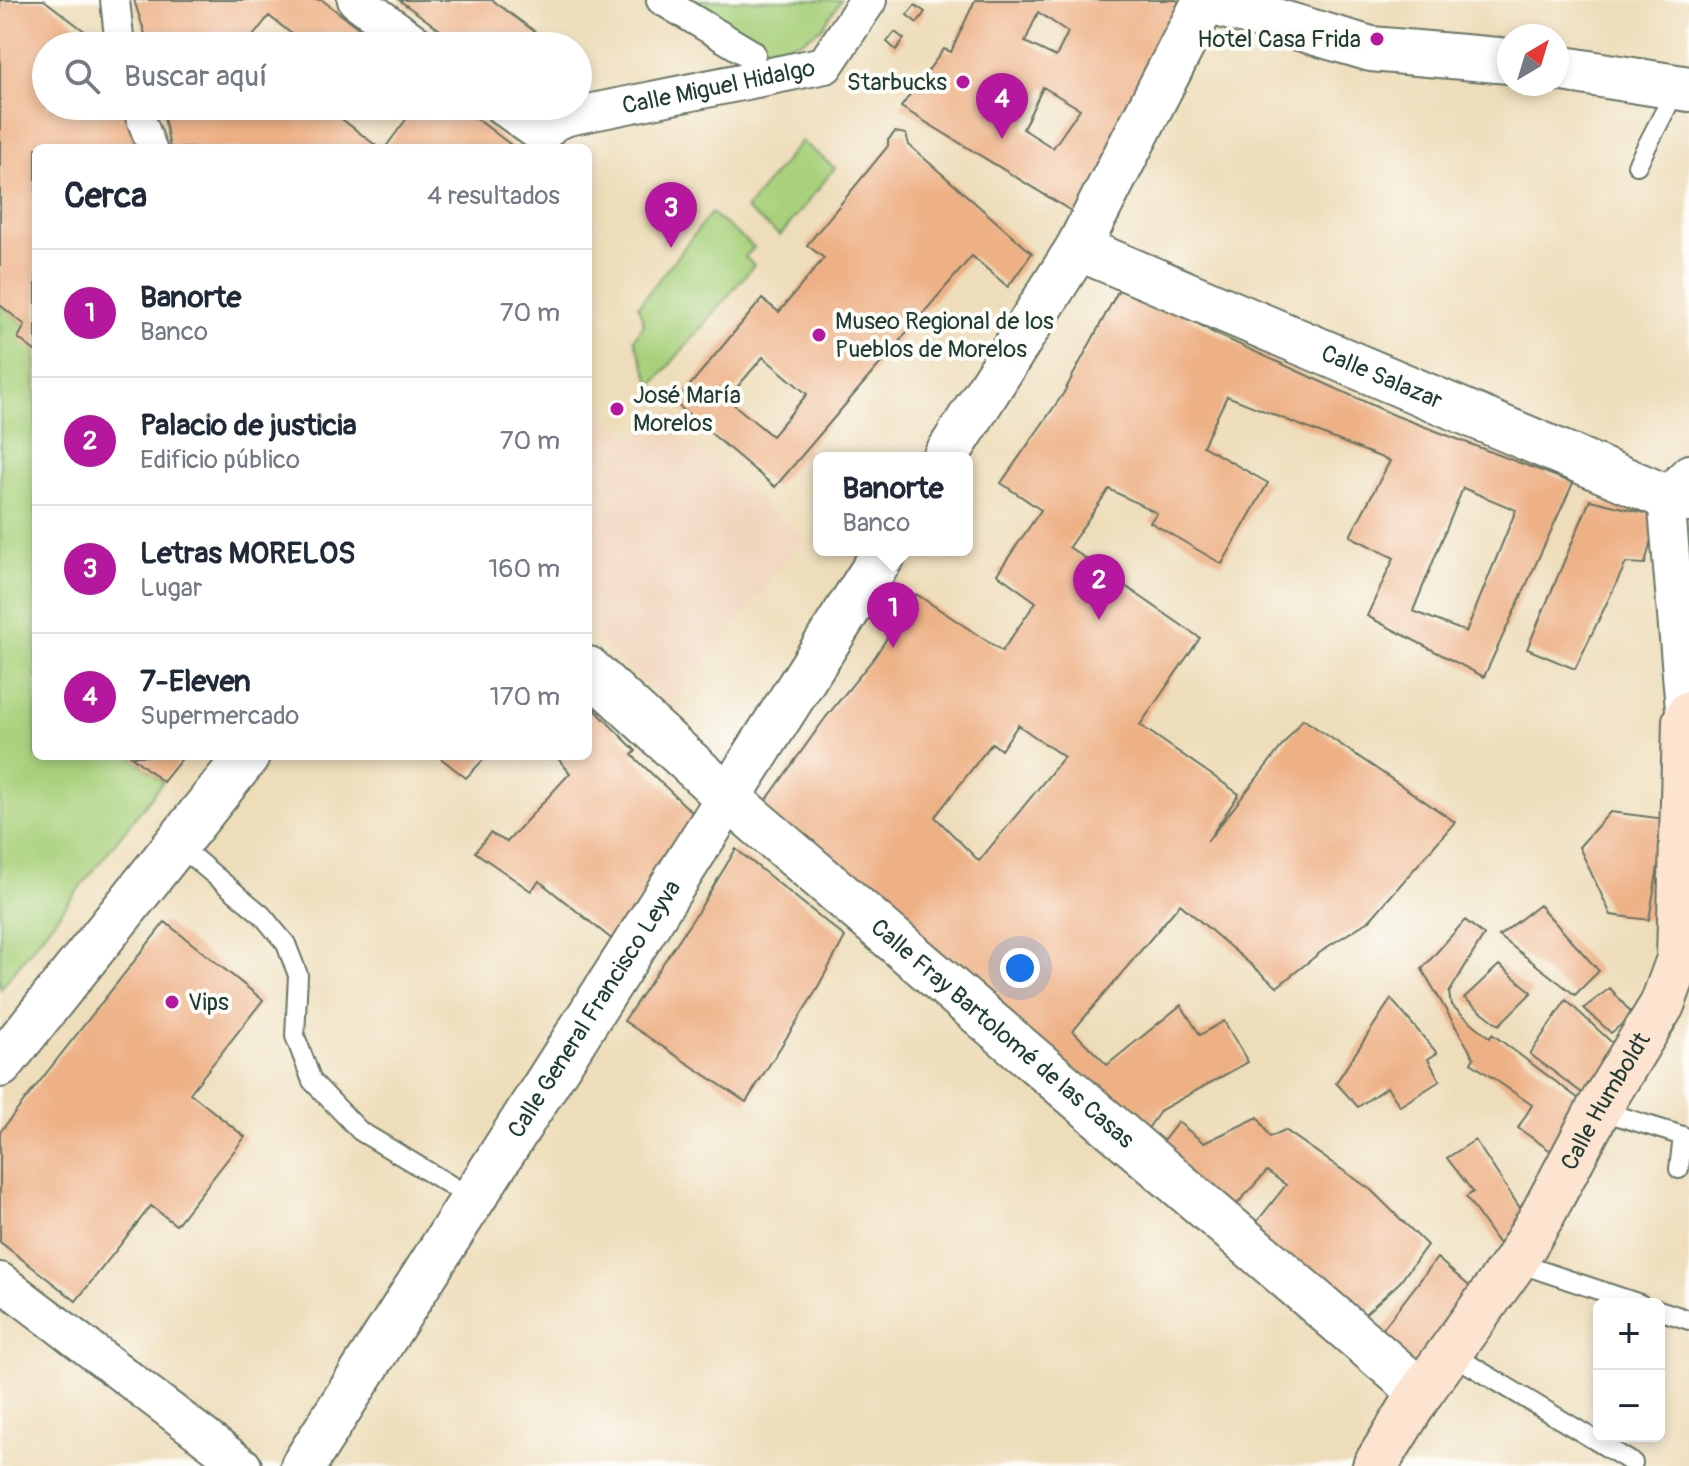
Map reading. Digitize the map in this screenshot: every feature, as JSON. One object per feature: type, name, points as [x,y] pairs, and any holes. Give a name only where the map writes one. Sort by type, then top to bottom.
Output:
[{"type":"main road","name":"Calle Humboldt","points":[[1375,1466],[1421,1392],[1515,1262],[1598,1110],[1662,1005],[1679,959],[1687,717]]},
{"type":"street","points":[[115,0],[118,32]]},
{"type":"street","points":[[356,0],[400,32]]},
{"type":"street","points":[[661,0],[751,54]]},
{"type":"street","name":"Calle Miguel Hidalgo","points":[[592,112],[825,65],[868,0]]},
{"type":"street","points":[[949,452],[1078,248],[1205,0],[1371,49],[1497,60]]},
{"type":"street","points":[[1569,70],[1681,87]]},
{"type":"street","points":[[141,120],[150,144]]},
{"type":"street","name":"Calle Miguel Hidalgo","points":[[518,120],[543,142],[553,123],[560,120]]},
{"type":"street","name":"Calle Salazar","points":[[1078,248],[1681,490]]},
{"type":"street","name":"Calle Humboldt","points":[[1681,490],[1687,717]]},
{"type":"street","name":"Calle General Francisco Leyva","points":[[303,1466],[882,556]]},
{"type":"street","name":"Calle Fray Bartolomé de las Casas","points":[[592,673],[727,797],[1421,1392]]},
{"type":"street","points":[[0,1017],[205,760]]},
{"type":"street","points":[[0,1065],[244,760]]},
{"type":"street","points":[[0,1281],[243,1466]]},
{"type":"lane","points":[[1637,165],[1681,87]]},
{"type":"lane","points":[[176,843],[262,915],[286,944],[298,975],[295,1036],[312,1081],[360,1131],[472,1198]]},
{"type":"lane","points":[[1598,1110],[1683,1136],[1679,1169]]},
{"type":"lane","points":[[1515,1262],[1622,1298]]},
{"type":"lane","points":[[1665,1312],[1689,1320]]},
{"type":"lane","points":[[1450,1353],[1633,1463]]},
{"type":"shaded area","points":[[592,407],[632,438],[654,413],[805,538],[668,706],[592,634]]},
{"type":"green space","points":[[676,0],[841,0],[822,28],[801,41],[754,47]]},
{"type":"green space","points":[[801,141],[835,168],[780,236],[746,209]]},
{"type":"green space","points":[[711,213],[754,247],[745,257],[754,265],[652,386],[634,339],[644,324],[638,306]]},
{"type":"green space","points":[[0,305],[25,325],[32,342],[32,760],[136,760],[163,782],[0,989]]},
{"type":"building","points":[[0,0],[44,0],[86,32],[32,32],[32,120],[138,120],[147,142],[32,144],[32,349],[18,338],[25,325],[0,305]]},
{"type":"building","points":[[134,0],[322,0],[364,32],[289,32],[269,16],[256,32],[144,32]]},
{"type":"building","points":[[399,0],[492,0],[535,32],[443,32]]},
{"type":"building","points":[[975,0],[1176,0],[1194,11],[1086,220],[901,107],[944,49],[951,52]],"holes":[[[1038,12],[1068,32],[1056,57],[1025,42]],[[1043,87],[1080,109],[1053,148],[1023,129]]]},
{"type":"building","points":[[915,5],[925,12],[917,23],[907,15]]},
{"type":"building","points":[[895,32],[904,39],[896,50],[887,42]]},
{"type":"building","points":[[165,120],[343,120],[374,144],[169,144]]},
{"type":"building","points":[[406,120],[478,120],[510,144],[388,144]]},
{"type":"building","name":"Museo Regional de los Pueblos de Morelos","points":[[895,132],[906,134],[909,145],[1032,253],[1008,287],[972,256],[775,487],[675,403],[762,299],[779,312],[824,258],[807,245],[888,146],[888,140]],"holes":[[[763,357],[807,394],[772,436],[727,399]]]},
{"type":"building","points":[[1124,280],[1214,333],[1394,415],[1573,483],[1484,677],[1367,616],[1394,558],[1350,536],[1390,461],[1227,396],[1203,446],[1268,483],[1222,564],[1150,522],[1157,513],[1109,489],[1069,547],[1200,638],[1140,725],[1239,794],[1207,842],[1303,719],[1455,822],[1370,920],[1327,947],[1277,987],[1180,904],[1073,1031],[1107,1065],[1181,1005],[1200,1035],[1224,1021],[1248,1062],[1161,1110],[1139,1141],[758,812],[826,717],[874,658],[916,594],[1002,651],[1036,602],[997,574],[1041,510],[1001,483],[1063,394]],"holes":[[[1463,488],[1516,510],[1466,632],[1413,611]],[[1018,725],[1064,757],[979,861],[935,817],[992,743],[1001,750]]]},
{"type":"building","points":[[1590,500],[1657,516],[1645,564],[1626,563],[1575,669],[1527,649]]},
{"type":"building","points":[[592,707],[636,751],[632,755],[697,817],[614,941],[539,881],[531,891],[475,852],[490,833],[507,842],[570,773],[559,760],[592,760]]},
{"type":"building","points":[[136,760],[181,760],[163,782]]},
{"type":"building","points":[[443,760],[483,760],[466,778]]},
{"type":"building","points":[[1610,812],[1666,819],[1649,920],[1611,915],[1579,847]]},
{"type":"building","points":[[736,849],[845,937],[814,994],[746,1102],[624,1021]]},
{"type":"building","points":[[1539,905],[1599,971],[1575,995],[1499,936]]},
{"type":"building","points":[[1465,920],[1484,935],[1449,993],[1451,1005],[1490,1038],[1492,1034],[1591,1108],[1561,1158],[1518,1128],[1532,1105],[1471,1063],[1474,1058],[1422,969]]},
{"type":"building","points":[[165,922],[263,1000],[190,1093],[245,1137],[176,1225],[151,1206],[76,1301],[0,1242],[0,1132]]},
{"type":"building","points":[[1499,965],[1532,992],[1499,1025],[1464,998]]},
{"type":"building","points":[[1610,988],[1633,1015],[1611,1033],[1584,1008]]},
{"type":"building","points":[[1391,999],[1437,1053],[1428,1059],[1440,1081],[1400,1106],[1387,1087],[1358,1107],[1336,1083]]},
{"type":"building","points":[[1566,1000],[1621,1051],[1594,1102],[1530,1054]]},
{"type":"building","points":[[1258,1117],[1270,1137],[1285,1130],[1371,1190],[1427,1245],[1400,1282],[1354,1324],[1247,1234],[1286,1185],[1267,1171],[1228,1214],[1154,1153],[1178,1122],[1204,1143]]},
{"type":"building","points":[[1475,1140],[1524,1214],[1501,1247],[1466,1197],[1473,1192],[1447,1158]]},
{"type":"building","points":[[1437,1258],[1476,1292],[1420,1371],[1375,1339]]},
{"type":"place","name":"Hotel Casa Frida","points":[[1377,39]]},
{"type":"place","name":"Starbucks","points":[[963,82]]},
{"type":"place","name":"7-Eleven","points":[[1002,139]]},
{"type":"place","name":"Letras MORELOS","points":[[671,248]]},
{"type":"place","name":"Museo Regional de los Pueblos de Morelos","points":[[819,335]]},
{"type":"place","name":"José María Morelos","points":[[617,409]]},
{"type":"place","name":"Palacio de justicia","points":[[1099,620]]},
{"type":"place","name":"Banorte","points":[[893,648]]},
{"type":"place","name":"Vips","points":[[172,1002]]}]
